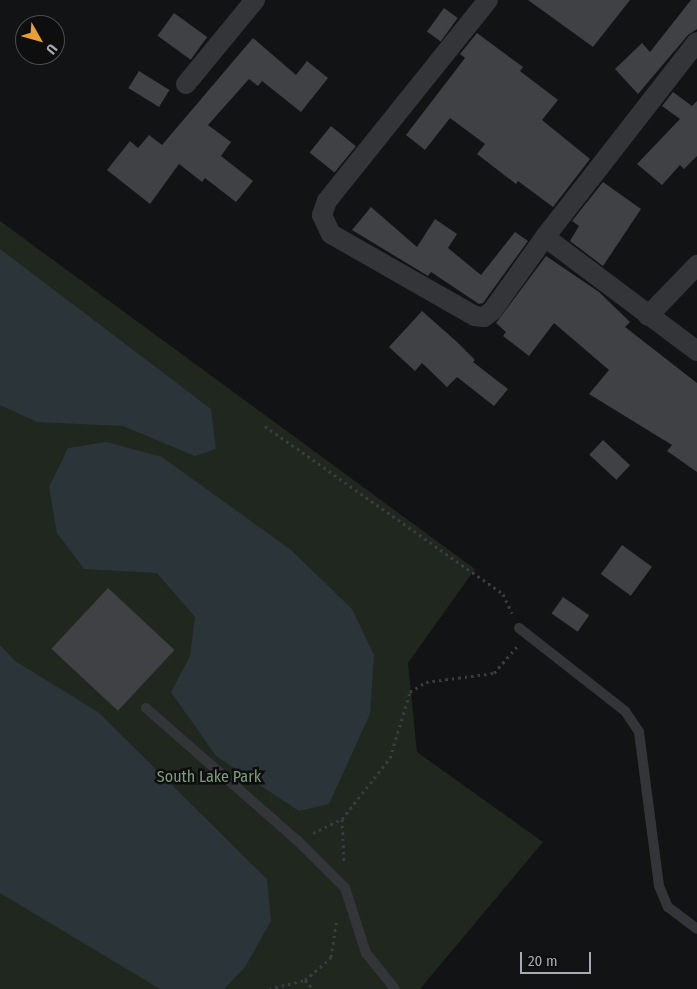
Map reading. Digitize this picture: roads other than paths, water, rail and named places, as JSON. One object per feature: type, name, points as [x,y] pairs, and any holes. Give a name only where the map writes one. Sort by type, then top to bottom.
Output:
[{"type":"street","points":[[186,84],[255,0]]},
{"type":"street","points":[[488,0],[327,201],[322,215],[324,224],[331,234],[475,316],[484,317],[492,311],[545,238],[697,42]]},
{"type":"street","points":[[545,238],[697,351]]},
{"type":"street","points":[[648,316],[697,265]]},
{"type":"lane","points":[[518,628],[625,711],[639,732],[659,886],[668,907],[697,929]]},
{"type":"lane","points":[[146,708],[297,840],[345,888],[366,953],[395,989]]},
{"type":"park label","name":"South Lake Park","points":[[209,777]]}]
